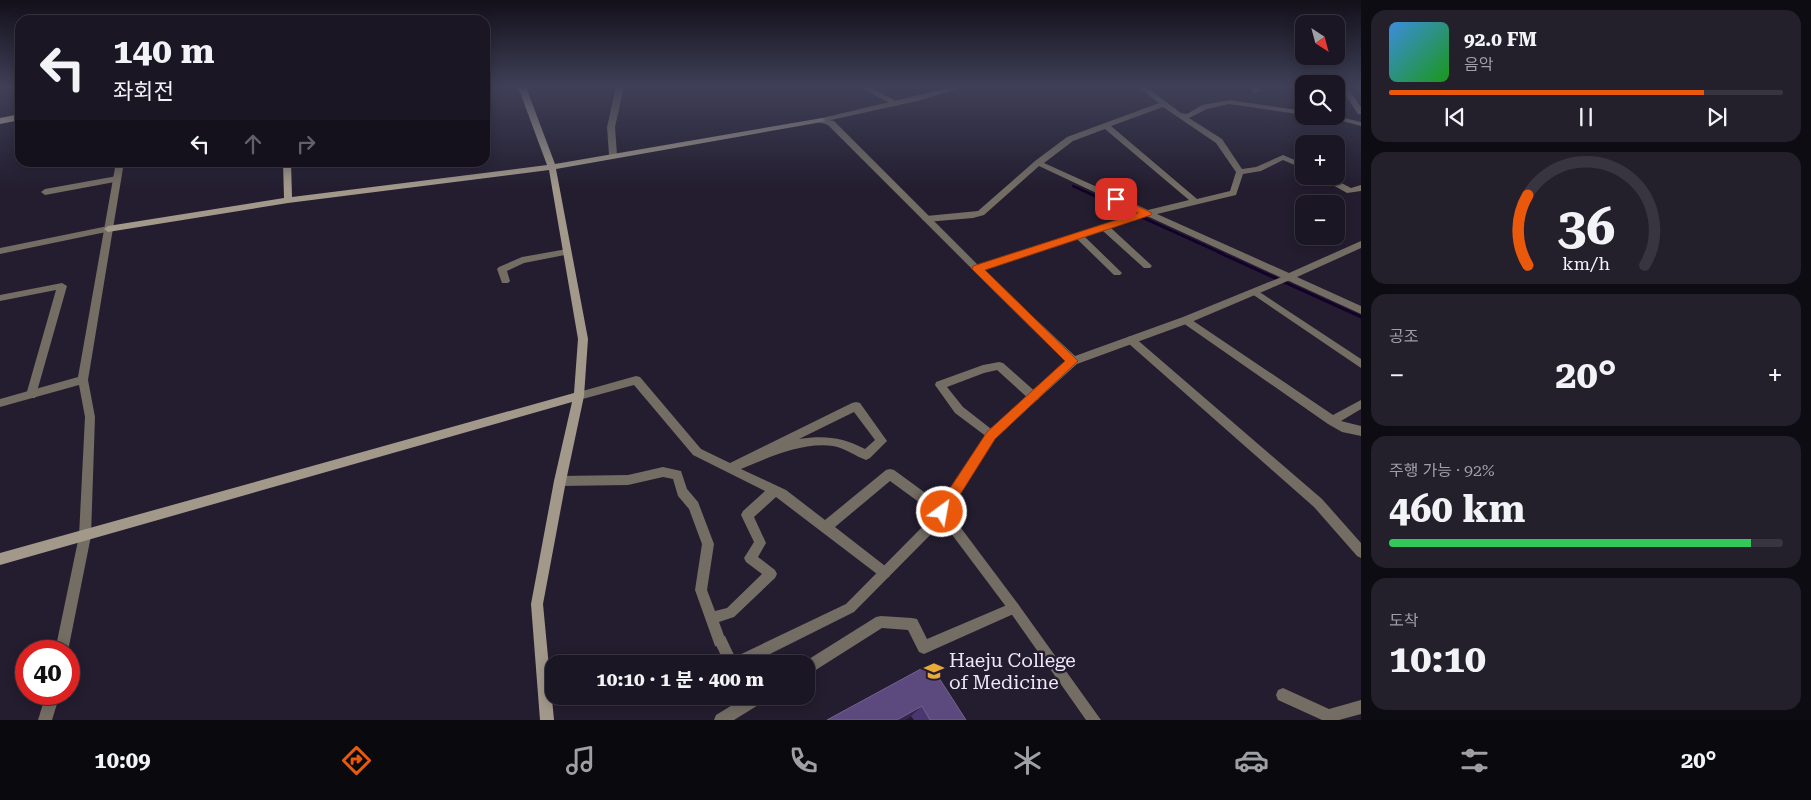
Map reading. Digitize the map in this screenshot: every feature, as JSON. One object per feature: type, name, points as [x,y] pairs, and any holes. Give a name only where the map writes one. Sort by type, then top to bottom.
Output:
[{"type":"main road","points":[[535,121],[552,167],[583,339],[579,396],[560,481],[537,604],[547,720]]},
{"type":"main road","points":[[108,229],[288,200],[552,167],[819,121]]},
{"type":"main road","points":[[287,167],[288,200]]},
{"type":"main road","points":[[0,559],[579,396]]},
{"type":"street","points":[[612,121],[611,127],[613,156]]},
{"type":"street","points":[[824,121],[830,123],[1073,361]]},
{"type":"street","points":[[926,219],[981,213],[1038,163],[1070,139],[1120,121]]},
{"type":"street","points":[[1188,121],[1219,141],[1240,172]]},
{"type":"street","points":[[1347,121],[1361,124]]},
{"type":"street","points":[[1106,126],[1196,202]]},
{"type":"street","points":[[1240,172],[1258,170],[1283,157],[1295,163]]},
{"type":"street","points":[[1038,163],[1148,213],[1283,280],[1361,310]]},
{"type":"street","points":[[63,640],[85,536],[90,417],[83,380],[119,167]]},
{"type":"street","points":[[977,269],[1148,213],[1233,193],[1240,172]]},
{"type":"street","points":[[45,192],[117,178]]},
{"type":"street","points":[[1338,185],[1350,191],[1361,188]]},
{"type":"street","points":[[1104,227],[1147,266]]},
{"type":"street","points":[[0,251],[108,229]]},
{"type":"street","points":[[1078,235],[1117,273]]},
{"type":"street","points":[[753,655],[850,608],[939,518],[991,435],[1073,361],[1186,320],[1255,292],[1361,244]]},
{"type":"street","points":[[1350,249],[1361,254]]},
{"type":"street","points":[[504,281],[502,269],[522,260],[567,252]]},
{"type":"street","points":[[0,298],[62,286],[31,395]]},
{"type":"street","points":[[1255,292],[1361,364]]},
{"type":"street","points":[[1186,320],[1332,421],[1342,427],[1361,431]]},
{"type":"street","points":[[1131,340],[1318,503],[1361,552]]},
{"type":"street","points":[[991,435],[959,410],[940,385],[982,369],[999,366],[1034,397]]},
{"type":"street","points":[[0,403],[83,380]]},
{"type":"street","points":[[579,396],[636,380],[697,452],[775,490],[885,572]]},
{"type":"street","points":[[1332,421],[1361,404]]},
{"type":"street","points":[[856,406],[882,441],[866,455],[854,447],[834,441],[800,442],[730,468],[856,406]]},
{"type":"street","points":[[560,481],[628,480],[663,472],[677,475],[682,492],[698,514],[708,544],[701,590],[720,641],[729,655]]},
{"type":"street","points":[[826,528],[890,474],[942,512],[1094,720]]},
{"type":"street","points":[[711,618],[730,613],[771,574],[750,558],[760,543],[747,515],[775,490]]},
{"type":"street","points":[[815,662],[881,622],[912,624],[924,647],[1014,608]]},
{"type":"street","points":[[1282,695],[1328,716],[1361,707]]},
{"type":"street","points":[[45,720],[50,705]]},
{"type":"street","points":[[721,720],[745,705]]},
{"type":"building","points":[[930,664],[966,720],[930,720],[922,706],[897,720],[827,720]]},
{"type":"waterway","points":[[1073,186],[1223,254]]},
{"type":"waterway","points":[[1220,253],[1361,317]]},
{"type":"place","name":"Haeju College of Medicine","points":[[934,671]]},
{"type":"route","points":[[942,512],[991,435],[1073,361],[977,269],[1148,213],[1116,199]]}]
